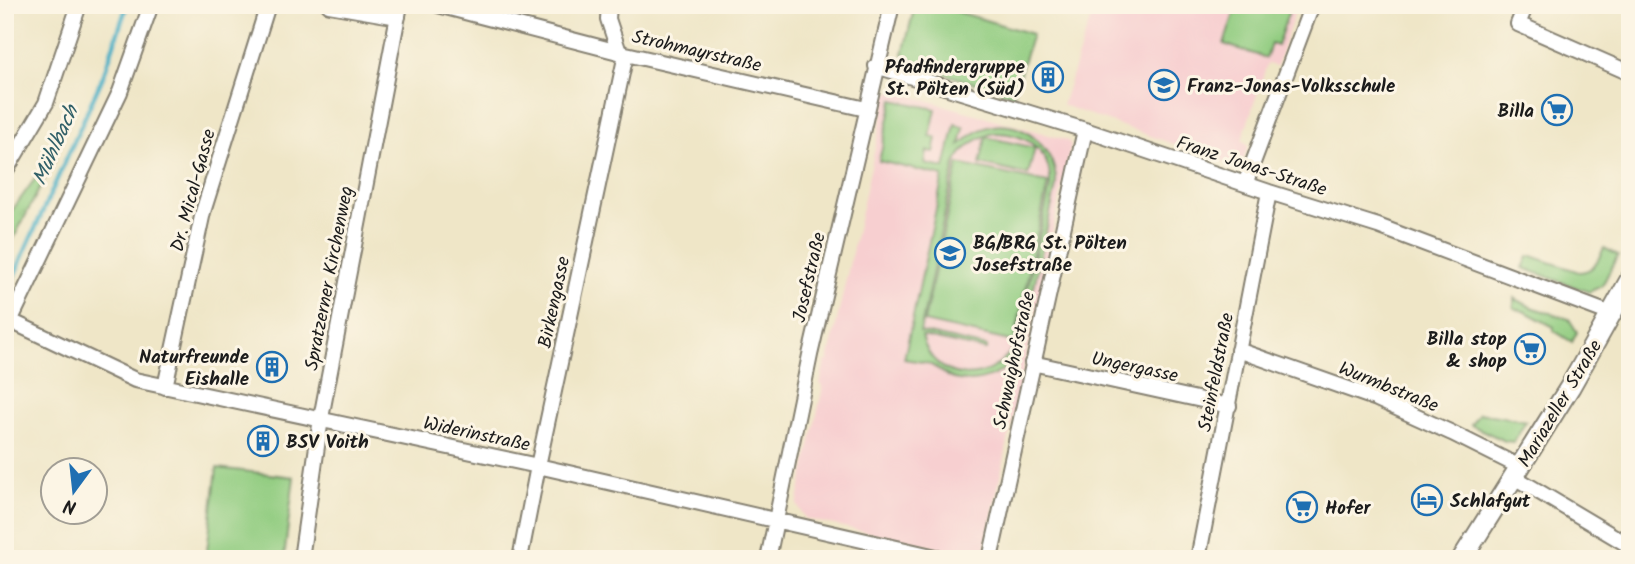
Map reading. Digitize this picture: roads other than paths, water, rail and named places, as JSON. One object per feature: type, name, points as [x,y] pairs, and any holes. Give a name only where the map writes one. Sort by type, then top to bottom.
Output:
[{"type":"main road","name":"Mariazeller Straße","points":[[1462,559],[1570,387],[1630,280]]},
{"type":"street","points":[[5,172],[46,103],[79,5]]},
{"type":"street","name":"Widerinstraße","points":[[151,5],[120,92],[12,318],[13,322],[135,380],[321,418],[945,559]]},
{"type":"street","name":"Dr. Mical-Gasse","points":[[165,387],[203,212],[268,5]]},
{"type":"street","points":[[329,5],[399,11]]},
{"type":"street","name":"Strohmayrstraße","points":[[438,5],[622,53],[866,109]]},
{"type":"street","points":[[610,5],[608,19],[622,53]]},
{"type":"street","name":"Josefstraße","points":[[768,559],[805,375],[891,5]]},
{"type":"street","points":[[1245,184],[1312,5]]},
{"type":"street","points":[[1526,5],[1518,24],[1630,73]]},
{"type":"street","name":"Spratzerner Kirchenweg","points":[[301,559],[321,418],[399,11]]},
{"type":"street","name":"Birkengasse","points":[[520,559],[622,53]]},
{"type":"street","name":"Franz Jonas-Straße","points":[[876,66],[1085,130],[1378,226],[1611,314]]},
{"type":"street","name":"Schwaighofstraße","points":[[990,559],[1085,130]]},
{"type":"street","name":"Steinfeldstraße","points":[[1198,559],[1269,192]]},
{"type":"street","name":"Wurmbstraße","points":[[1238,350],[1377,399],[1452,433],[1630,546]]},
{"type":"street","name":"Ungergasse","points":[[1032,363],[1229,406]]},
{"type":"waterway","name":"Mühlbach","points":[[5,296],[104,74],[127,5]]},
{"type":"place","name":"Pfadfindergruppe St. Pölten (Süd)","points":[[1048,77]]},
{"type":"place","name":"Franz-Jonas-Volksschule","points":[[1164,85]]},
{"type":"place","name":"Billa","points":[[1557,110]]},
{"type":"place","name":"BG/BRG St. Pölten Josefstraße","points":[[950,253]]},
{"type":"place","name":"Billa stop & shop","points":[[1530,349]]},
{"type":"place","name":"Naturfreunde Eishalle","points":[[272,367]]},
{"type":"place","name":"BSV Voith","points":[[263,441]]},
{"type":"place","name":"Schlafgut","points":[[1427,500]]},
{"type":"place","name":"Hofer","points":[[1302,507]]}]
